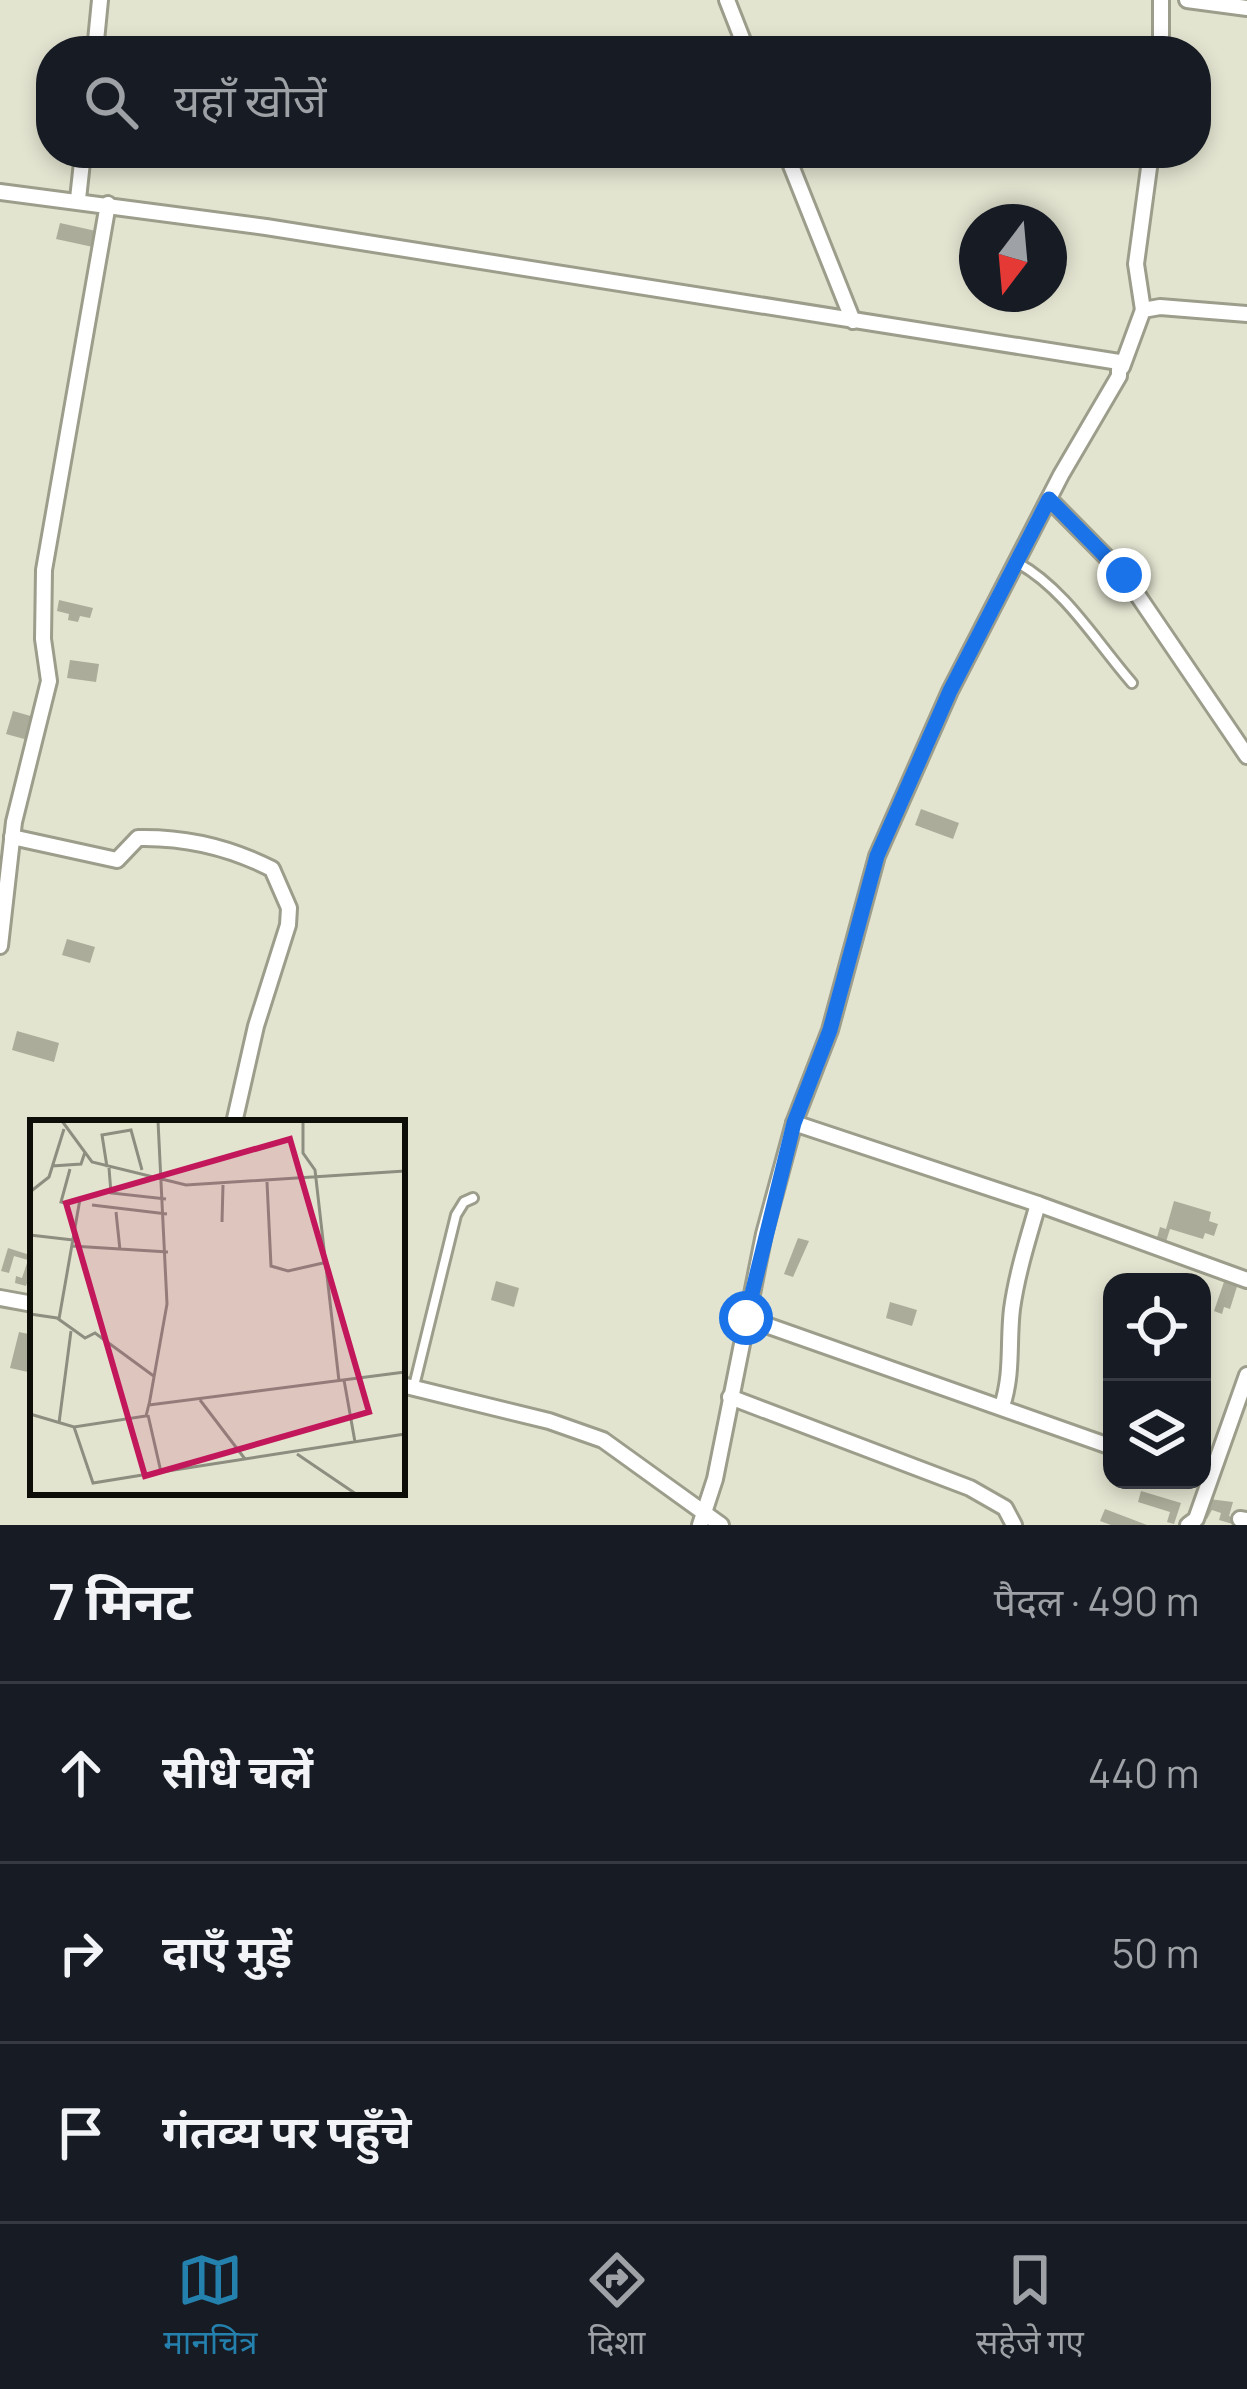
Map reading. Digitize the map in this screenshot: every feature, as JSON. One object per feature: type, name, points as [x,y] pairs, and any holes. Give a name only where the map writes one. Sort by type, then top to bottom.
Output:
[{"type":"street","points":[[96,36],[100,0]]},
{"type":"street","points":[[727,0],[741,36]]},
{"type":"street","points":[[1161,0],[1161,36]]},
{"type":"street","points":[[1187,0],[1247,8]]},
{"type":"street","points":[[78,200],[81,168]]},
{"type":"street","points":[[792,168],[853,321]]},
{"type":"street","points":[[702,1518],[716,1479],[746,1318],[794,1123],[819,1065],[871,876],[950,691],[1122,367],[1143,310],[1136,264],[1149,168]]},
{"type":"street","points":[[0,192],[108,204],[1113,359],[1122,367]]},
{"type":"street","points":[[0,946],[12,838],[49,681],[43,639],[44,570],[108,204]]},
{"type":"street","points":[[1143,310],[1160,307],[1247,314]]},
{"type":"street","points":[[1049,499],[1124,575],[1247,756]]},
{"type":"street","points":[[12,838],[117,860],[138,838],[164,839],[248,856],[272,869],[289,908],[288,925],[256,1026],[234,1120]]},
{"type":"street","points":[[794,1123],[1247,1280]]},
{"type":"street","points":[[1002,1406],[1011,1368],[1014,1296],[1038,1204]]},
{"type":"street","points":[[0,1298],[30,1303]]},
{"type":"street","points":[[746,1318],[1103,1444]]},
{"type":"street","points":[[1188,1525],[1196,1519],[1247,1377]]},
{"type":"street","points":[[408,1386],[549,1421],[603,1440],[702,1518],[721,1525]]},
{"type":"street","points":[[730,1397],[970,1487],[1005,1508],[1014,1525]]},
{"type":"lane","points":[[1016,563],[1039,576],[1072,610],[1132,683]]},
{"type":"lane","points":[[408,1386],[456,1215],[473,1198]]},
{"type":"building","points":[[60,223],[96,231],[93,247],[56,239]]},
{"type":"building","points":[[59,600],[93,608],[90,618],[68,620],[69,614],[57,611]]},
{"type":"building","points":[[70,660],[99,664],[96,682],[67,678]]},
{"type":"building","points":[[13,711],[34,717],[28,740],[6,734]]},
{"type":"building","points":[[921,809],[959,823],[953,839],[915,825]]},
{"type":"building","points":[[67,939],[95,947],[90,963],[62,955]]},
{"type":"building","points":[[17,1031],[59,1043],[54,1062],[12,1050]]},
{"type":"building","points":[[1174,1201],[1211,1212],[1209,1221],[1218,1224],[1214,1236],[1205,1233],[1203,1239],[1170,1229],[1164,1248],[1155,1245],[1160,1227],[1166,1229]]},
{"type":"building","points":[[798,1238],[809,1241],[793,1277],[784,1274]]},
{"type":"building","points":[[8,1248],[30,1255],[26,1286],[15,1283],[16,1276],[22,1278],[28,1260],[14,1256],[9,1273],[1,1271]]},
{"type":"building","points":[[1226,1276],[1239,1280],[1230,1309],[1224,1307],[1222,1314],[1214,1311]]},
{"type":"building","points":[[496,1281],[519,1288],[514,1307],[491,1300]]},
{"type":"building","points":[[890,1302],[917,1310],[912,1326],[886,1318]]},
{"type":"building","points":[[19,1332],[30,1334],[28,1372],[10,1368]]},
{"type":"building","points":[[1141,1491],[1181,1503],[1174,1524],[1167,1522],[1170,1512],[1138,1502]]},
{"type":"building","points":[[1209,1499],[1233,1502],[1229,1516],[1237,1519],[1236,1525],[1219,1520],[1221,1513],[1212,1510],[1207,1519],[1199,1517]]},
{"type":"building","points":[[1105,1509],[1147,1525],[1100,1521]]},
{"type":"route","points":[[746,1318],[794,1123],[830,1030],[877,856],[950,691],[1049,499],[1124,575]]}]
